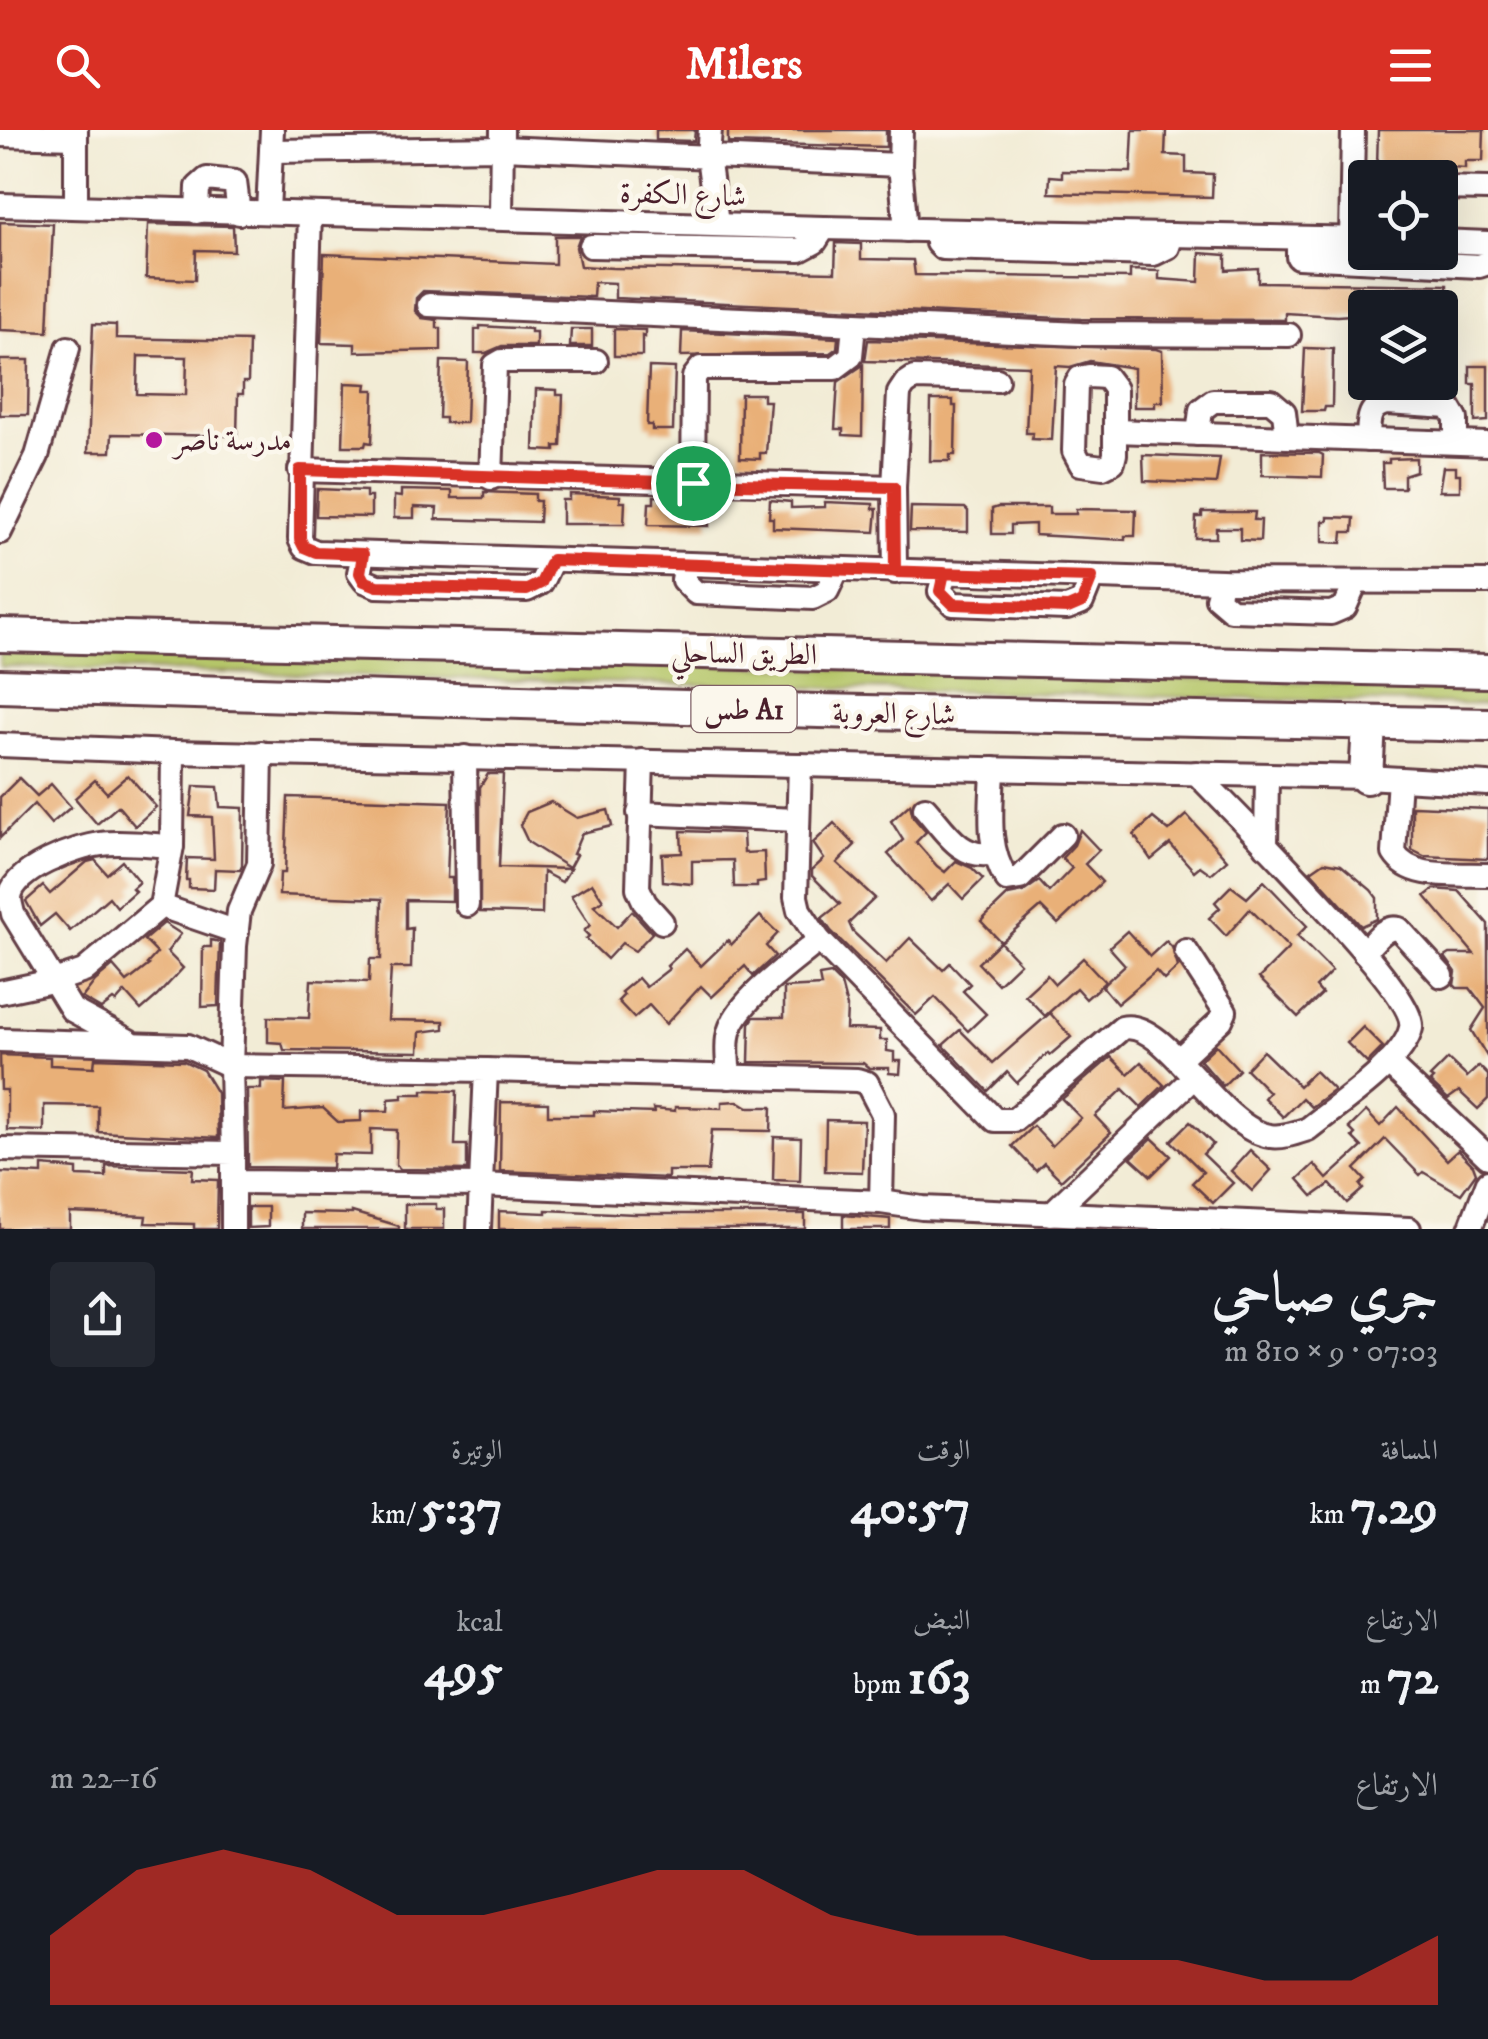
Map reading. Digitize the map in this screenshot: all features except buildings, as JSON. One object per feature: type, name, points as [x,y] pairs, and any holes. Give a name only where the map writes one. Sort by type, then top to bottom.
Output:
[{"type":"highway","name":"الطريق الساحلي","points":[[0,635],[1488,671]]},
{"type":"highway","name":"شارع العروبة","points":[[0,686],[1369,725],[1488,725]]},
{"type":"highway","points":[[1366,777],[1369,725]]},
{"type":"street","points":[[710,130],[708,156],[717,224]]},
{"type":"street","points":[[900,130],[906,230]]},
{"type":"street","points":[[1353,130],[1356,160]]},
{"type":"street","points":[[0,135],[76,134],[76,206]]},
{"type":"street","points":[[501,218],[502,139]]},
{"type":"street","points":[[268,211],[272,141],[502,139],[708,156],[900,165]]},
{"type":"street","points":[[197,212],[198,187],[207,179],[235,182],[239,213]]},
{"type":"street","points":[[1458,188],[1488,189]]},
{"type":"street","name":"شارع الكفرة","points":[[0,204],[1348,239]]},
{"type":"street","points":[[310,214],[300,539],[304,547],[316,552],[1222,581],[1488,582]]},
{"type":"street","points":[[591,246],[800,250],[816,242],[824,228]]},
{"type":"street","points":[[1298,238],[1298,257],[1478,266],[1488,263]]},
{"type":"street","points":[[1458,242],[1488,243]]},
{"type":"street","points":[[429,306],[1081,334],[1289,335]]},
{"type":"street","points":[[693,483],[697,371],[835,368],[851,356],[854,326]]},
{"type":"street","points":[[0,532],[33,466],[68,348]]},
{"type":"street","points":[[491,478],[494,364],[596,361]]},
{"type":"street","points":[[895,572],[898,405],[905,384],[914,378],[997,380]]},
{"type":"street","points":[[1198,434],[1201,410],[1212,400],[1271,402],[1284,412],[1286,437]]},
{"type":"street","points":[[1368,440],[1373,409],[1382,404],[1404,404],[1448,408],[1456,419],[1456,442]]},
{"type":"street","points":[[1115,431],[1488,444]]},
{"type":"street","points":[[300,470],[894,487]]},
{"type":"street","points":[[363,554],[360,573],[364,581],[377,586],[527,590],[541,583],[552,560]]},
{"type":"street","points":[[944,573],[940,591],[953,604],[1068,608],[1082,602],[1092,577]]},
{"type":"street","points":[[0,745],[1366,777],[1488,784]]},
{"type":"street","points":[[0,992],[84,971],[161,906],[172,846],[173,752]]},
{"type":"street","points":[[233,1229],[231,1066],[237,932],[239,912],[260,864],[261,753]]},
{"type":"street","points":[[465,758],[467,905]]},
{"type":"street","points":[[642,761],[638,888],[662,922]]},
{"type":"street","points":[[800,765],[796,897],[799,910],[819,940],[996,1120],[1014,1120],[1122,1028],[1133,1025],[1186,1068],[1238,1121],[1257,1134],[1274,1138],[1308,1129],[1388,1063],[1407,1038],[1411,1020],[1404,1002],[1364,952],[1196,774]]},
{"type":"street","points":[[993,770],[993,853],[1007,880],[1020,878],[1063,835]]},
{"type":"street","points":[[1266,846],[1267,776]]},
{"type":"street","points":[[1400,779],[1394,853],[1400,862],[1410,870],[1488,875]]},
{"type":"street","points":[[925,808],[961,848],[977,855],[993,853]]},
{"type":"street","points":[[639,813],[797,820]]},
{"type":"street","points":[[135,1044],[72,1010],[5,898],[33,869],[64,853],[102,844],[172,846]]},
{"type":"street","points":[[161,906],[237,932]]},
{"type":"street","points":[[1364,952],[1387,928],[1394,927],[1442,976]]},
{"type":"street","points":[[729,1077],[728,1034],[736,1016],[754,995],[819,940]]},
{"type":"street","points":[[1050,1214],[1186,1068],[1226,1011],[1186,950]]},
{"type":"street","points":[[0,1040],[188,1046],[231,1066],[857,1080],[867,1083],[883,1114],[881,1202]]},
{"type":"street","points":[[1388,1063],[1488,1157]]},
{"type":"street","points":[[479,1229],[486,1070]]},
{"type":"street","points":[[0,1149],[232,1153]]},
{"type":"street","points":[[233,1182],[480,1185],[881,1202],[923,1218],[967,1220],[1050,1214],[1409,1229]]},
{"type":"street","points":[[1470,1229],[1488,1182]]},
{"type":"green space","points":[[0,645],[1488,687],[1488,705],[0,667]]},
{"type":"place","name":"مدرسة ناصر","points":[[154,440]]},
{"type":"route","points":[[693,483],[300,470],[300,539],[304,547],[316,552],[363,554],[360,573],[364,581],[377,586],[527,590],[545,579],[552,560],[686,565],[837,570],[944,573],[940,586],[940,591],[953,604],[1068,608],[1082,602],[1092,577],[895,572],[894,487],[693,483]]}]
